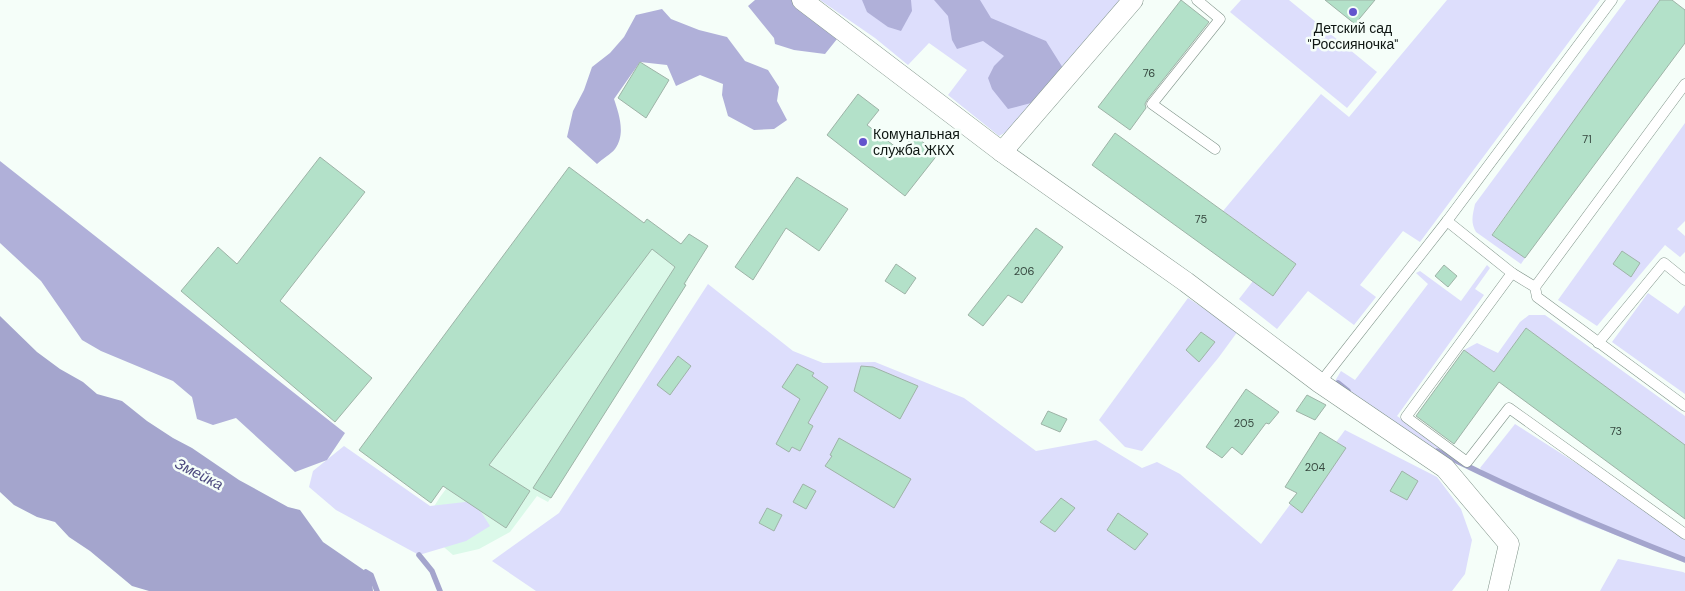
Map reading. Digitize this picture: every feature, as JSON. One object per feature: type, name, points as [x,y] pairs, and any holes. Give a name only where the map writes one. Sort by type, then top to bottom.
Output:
[{"type":"street","points":[[802,0],[1002,152],[1186,282],[1320,382],[1445,468],[1509,544],[1498,591]]},
{"type":"street","points":[[1002,152],[1133,0]]},
{"type":"lane","points":[[1197,0],[1220,19],[1152,104],[1215,149]]},
{"type":"lane","points":[[1320,382],[1447,221],[1612,0]]},
{"type":"lane","points":[[1535,287],[1685,84]]},
{"type":"lane","points":[[1447,221],[1512,273],[1535,287],[1537,297],[1685,406]]},
{"type":"lane","points":[[1598,342],[1664,263],[1685,280]]},
{"type":"lane","points":[[1512,273],[1406,417],[1467,462],[1509,408],[1685,534]]},
{"type":"shaded area","points":[[755,0],[793,0],[837,39],[825,54],[794,50],[775,44],[774,38],[748,6]]},
{"type":"shaded area","points":[[820,0],[1127,0],[1019,125],[999,136],[948,95],[967,70],[929,43],[908,65],[875,38]]},
{"type":"shaded area","points":[[862,0],[911,0],[912,11],[901,31],[888,27],[867,12]]},
{"type":"shaded area","points":[[934,0],[980,0],[991,18],[1046,41],[1063,68],[1031,103],[1008,109],[992,89],[988,78],[994,66],[1004,56],[983,41],[957,49],[952,40],[948,16]]},
{"type":"shaded area","points":[[1241,0],[1289,0],[1377,72],[1347,108],[1230,12]]},
{"type":"shaded area","points":[[1447,0],[1600,0],[1420,242],[1403,231],[1360,285],[1376,297],[1354,325],[1308,291],[1277,329],[1239,299],[1253,281],[1273,296],[1296,264],[1223,211],[1321,94],[1349,117]]},
{"type":"shaded area","points":[[1626,0],[1661,0],[1492,234],[1525,258],[1521,264],[1476,232],[1473,221],[1475,204]]},
{"type":"shaded area","points":[[662,9],[671,19],[699,30],[727,37],[745,61],[768,70],[779,87],[777,101],[787,120],[774,129],[754,130],[728,116],[722,95],[723,84],[700,75],[676,86],[667,65],[640,62],[614,99],[621,131],[618,143],[613,151],[597,164],[567,137],[573,111],[584,90],[592,67],[610,53],[624,37],[636,15]]},
{"type":"shaded area","points":[[1685,123],[1685,221],[1677,229],[1685,236],[1685,252],[1680,257],[1665,245],[1597,326],[1558,300]]},
{"type":"shaded area","points":[[0,161],[345,433],[327,460],[295,472],[236,418],[213,425],[197,419],[192,397],[173,381],[101,351],[82,340],[41,281],[0,243]]},
{"type":"shaded area","points":[[647,219],[681,244],[689,234],[708,246],[692,269],[684,289],[548,502],[537,496],[510,532],[479,549],[453,555],[421,527],[440,497]]},
{"type":"shaded area","points":[[1487,265],[1490,268],[1475,289],[1484,295],[1397,416],[1460,460],[1431,452],[1335,381],[1341,371],[1355,380],[1428,284],[1416,273],[1420,271],[1461,301]]},
{"type":"shaded area","points":[[708,284],[793,351],[823,363],[875,362],[964,398],[1036,451],[1096,440],[1142,468],[1157,462],[1180,474],[1261,544],[1345,430],[1437,477],[1461,509],[1472,540],[1465,574],[1452,591],[536,591],[492,561],[559,513]]},
{"type":"shaded area","points":[[1648,293],[1678,314],[1685,305],[1685,394],[1612,342]]},
{"type":"shaded area","points":[[1188,298],[1238,331],[1142,451],[1125,447],[1099,420]]},
{"type":"shaded area","points":[[1529,315],[1545,315],[1685,416],[1685,445],[1526,328],[1494,372],[1464,350],[1477,343],[1498,353],[1520,322]]},
{"type":"shaded area","points":[[1515,424],[1601,479],[1685,540],[1685,562],[1580,521],[1491,481],[1480,468]]},
{"type":"shaded area","points":[[344,446],[430,506],[474,501],[490,526],[466,541],[419,555],[336,510],[309,487],[313,471]]},
{"type":"shaded area","points":[[1618,559],[1683,572],[1685,573],[1685,591],[1600,591]]},
{"type":"water","points":[[0,316],[37,352],[60,369],[83,382],[97,394],[122,401],[147,421],[192,448],[239,480],[288,507],[300,510],[323,542],[371,575],[373,591],[149,591],[132,586],[90,551],[69,537],[55,522],[37,517],[14,505],[0,492]]},
{"type":"building","points":[[1181,0],[1209,22],[1147,100],[1146,108],[1130,130],[1098,107]]},
{"type":"building","name":"Детский сад \"Россияночка\"","points":[[1325,0],[1375,0],[1355,24]]},
{"type":"building","points":[[1660,0],[1672,0],[1685,10],[1685,43],[1525,258],[1492,235]]},
{"type":"building","points":[[640,62],[669,80],[646,118],[618,98]]},
{"type":"building","name":"Комунальная служба ЖКХ","points":[[858,94],[879,110],[867,125],[901,151],[914,135],[938,154],[905,196],[827,135]]},
{"type":"building","points":[[1115,133],[1296,264],[1273,296],[1092,165]]},
{"type":"building","points":[[320,157],[365,192],[280,301],[372,378],[335,422],[181,291],[218,247],[237,264]]},
{"type":"building","points":[[569,167],[644,223],[647,219],[681,244],[689,234],[708,246],[684,284],[686,285],[551,498],[533,488],[675,267],[652,249],[489,465],[530,491],[506,528],[443,486],[431,503],[359,450]]},
{"type":"building","points":[[797,177],[848,209],[819,251],[786,228],[753,280],[735,267]]},
{"type":"building","points":[[1036,228],[1063,247],[1022,303],[1008,295],[983,326],[968,315]]},
{"type":"building","points":[[1622,251],[1640,263],[1631,277],[1613,264]]},
{"type":"building","points":[[896,264],[916,278],[905,294],[885,281]]},
{"type":"building","points":[[1444,265],[1457,276],[1448,287],[1435,276]]},
{"type":"building","points":[[1526,328],[1685,445],[1685,519],[1499,382],[1454,444],[1416,416],[1464,350],[1494,372]]},
{"type":"building","points":[[1201,332],[1215,342],[1199,362],[1186,350]]},
{"type":"building","points":[[678,356],[691,366],[670,395],[657,385]]},
{"type":"building","points":[[797,364],[814,373],[812,376],[828,387],[808,423],[813,426],[800,451],[792,447],[789,452],[776,444],[800,399],[782,387]]},
{"type":"building","points":[[861,366],[873,367],[918,386],[900,419],[854,391]]},
{"type":"building","points":[[1246,389],[1279,412],[1269,424],[1266,423],[1242,455],[1232,447],[1222,458],[1206,447]]},
{"type":"building","points":[[1307,395],[1326,405],[1315,420],[1296,411]]},
{"type":"building","points":[[1048,411],[1067,419],[1060,432],[1041,424]]},
{"type":"building","points":[[1320,432],[1346,448],[1302,513],[1289,503],[1297,493],[1285,487]]},
{"type":"building","points":[[839,438],[911,479],[894,508],[825,466],[832,456],[830,455]]},
{"type":"building","points":[[1402,471],[1418,481],[1407,500],[1390,491]]},
{"type":"building","points":[[803,484],[816,491],[806,509],[793,502]]},
{"type":"building","points":[[1061,498],[1075,508],[1055,532],[1040,522]]},
{"type":"building","points":[[767,508],[782,515],[774,531],[759,523]]},
{"type":"building","points":[[1118,513],[1148,534],[1135,550],[1107,530]]},
{"type":"waterway","points":[[1338,383],[1348,391]]},
{"type":"waterway","points":[[1437,451],[1560,509],[1685,560]]},
{"type":"waterway","points":[[419,555],[432,571],[440,591]]},
{"type":"waterway","name":"Змейка","points":[[366,572],[371,575],[377,591]]},
{"type":"place","name":"Детский сад \"Россияночка\"","points":[[1353,12]]},
{"type":"place","name":"Комунальная служба ЖКХ","points":[[863,142]]}]
